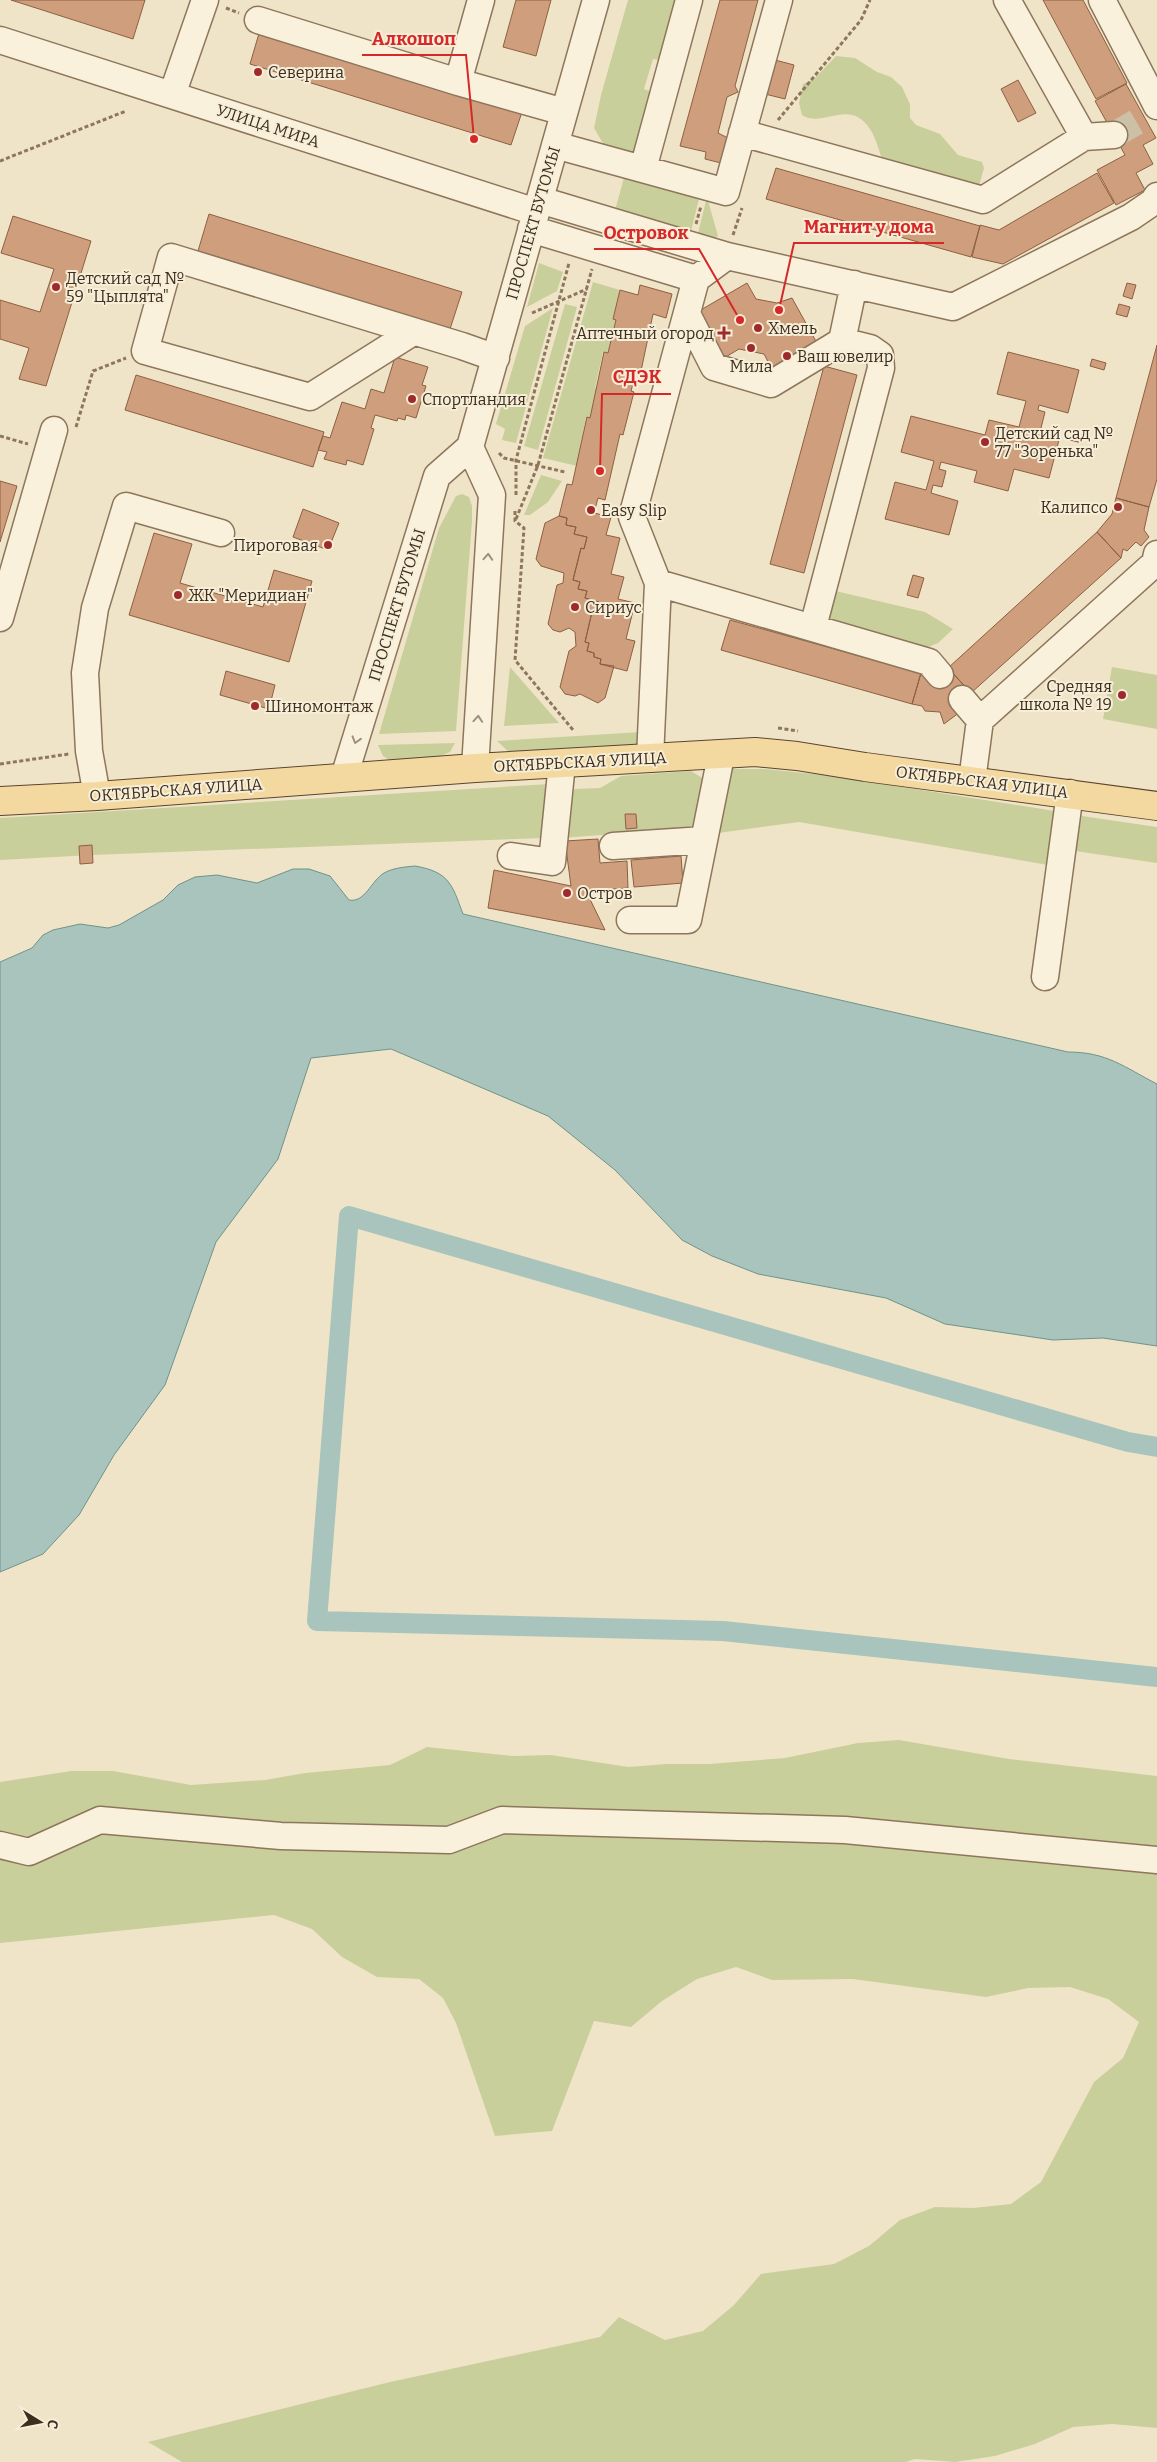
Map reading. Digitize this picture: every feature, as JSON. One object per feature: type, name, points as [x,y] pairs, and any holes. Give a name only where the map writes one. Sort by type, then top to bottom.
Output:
[{"type":"main road","name":"ОКТЯБРЬСКАЯ УЛИЦА","points":[[0,801],[97,796],[475,768],[721,756],[755,752],[797,756],[972,782],[1070,793],[1157,806]]},
{"type":"street","points":[[172,95],[204,0]]},
{"type":"street","points":[[458,82],[481,0]]},
{"type":"street","name":"ПРОСПЕКТ БУТОМЫ","points":[[344,777],[437,476],[481,447],[496,358],[596,0]]},
{"type":"street","points":[[643,169],[689,0]]},
{"type":"street","points":[[555,145],[726,192],[779,0]]},
{"type":"street","points":[[1007,0],[1084,136]]},
{"type":"street","points":[[1102,0],[1152,107]]},
{"type":"street","points":[[258,20],[458,82],[564,112]]},
{"type":"street","name":"УЛИЦА МИРА","points":[[0,40],[536,214]]},
{"type":"street","points":[[742,133],[983,200],[1084,136],[1114,135]]},
{"type":"street","points":[[536,214],[690,245],[727,256],[953,306],[1131,218],[1153,202],[1157,196]]},
{"type":"street","points":[[536,214],[586,246],[696,279]]},
{"type":"street","points":[[650,758],[658,583],[632,518],[696,279],[727,256]]},
{"type":"street","points":[[412,332],[310,397],[145,351],[171,257],[496,358]]},
{"type":"street","points":[[842,341],[854,284]]},
{"type":"street","points":[[687,314],[714,367],[771,384],[842,341],[870,348],[880,355],[881,368],[812,628]]},
{"type":"street","points":[[0,618],[51,440]]},
{"type":"street","points":[[475,768],[492,495],[481,447]]},
{"type":"street","points":[[97,796],[89,751],[85,673],[94,617],[126,506],[221,533]]},
{"type":"street","points":[[972,782],[980,720],[1155,563],[1157,554]]},
{"type":"street","points":[[658,583],[929,662],[940,675]]},
{"type":"street","points":[[962,699],[980,720]]},
{"type":"street","points":[[630,920],[688,920],[721,756]]},
{"type":"street","points":[[511,856],[552,862],[562,763]]},
{"type":"street","points":[[1044,977],[1070,793]]},
{"type":"street","points":[[613,846],[704,840]]},
{"type":"street","points":[[0,1845],[28,1852],[100,1820],[281,1836],[448,1840],[502,1820],[845,1830],[1157,1860]]},
{"type":"path","points":[[204,0],[258,20]]},
{"type":"path","points":[[0,161],[126,111]]},
{"type":"path","points":[[690,245],[706,186]]},
{"type":"path","points":[[515,520],[538,465],[587,289],[586,246]]},
{"type":"path","points":[[572,730],[515,660],[524,528],[515,520],[516,460],[560,299],[586,246]]},
{"type":"path","points":[[530,314],[560,299],[587,289]]},
{"type":"path","points":[[0,436],[51,440],[76,427],[93,371],[145,351]]},
{"type":"path","points":[[481,447],[504,458],[565,472]]},
{"type":"path","points":[[0,764],[89,751]]},
{"type":"green space","points":[[628,0],[678,0],[660,60],[653,59],[644,89],[652,92],[637,154],[604,145],[594,128],[601,95]]},
{"type":"green space","points":[[836,56],[855,58],[877,72],[891,77],[902,87],[910,104],[910,118],[916,125],[940,134],[958,155],[982,162],[984,168],[978,190],[883,162],[876,140],[870,129],[862,120],[853,115],[836,115],[819,119],[802,115],[799,103],[803,84],[814,79]]},
{"type":"green space","points":[[625,174],[700,195],[690,235],[614,214]]},
{"type":"green space","points":[[707,197],[718,236],[711,241],[697,237]]},
{"type":"green space","points":[[539,263],[563,272],[557,291],[527,307]]},
{"type":"green space","points":[[593,282],[620,290],[613,319],[616,320],[608,353],[603,352],[595,388],[598,389],[590,418],[586,418],[577,466],[543,458]]},
{"type":"green space","points":[[565,304],[577,307],[538,450],[524,446]]},
{"type":"green space","points":[[553,308],[516,443],[502,440],[505,429],[496,424],[525,326]]},
{"type":"green space","points":[[541,475],[562,481],[548,502],[530,515],[524,515]]},
{"type":"green space","points":[[462,494],[469,497],[472,506],[472,521],[456,731],[379,734],[439,528],[456,496]]},
{"type":"green space","points":[[827,589],[925,612],[953,629],[938,643],[926,648],[831,622],[825,615]]},
{"type":"green space","points":[[510,667],[559,723],[504,726]]},
{"type":"green space","points":[[1112,667],[1157,675],[1157,729],[1103,719]]},
{"type":"green space","points":[[641,732],[641,746],[511,754],[497,741]]},
{"type":"green space","points":[[455,743],[450,752],[437,758],[392,762],[383,756],[378,745]]},
{"type":"green space","points":[[733,769],[766,769],[833,776],[1055,811],[1048,865],[799,822],[718,833],[725,779]]},
{"type":"green space","points":[[691,771],[704,779],[697,828],[561,838],[564,801],[575,789],[600,788],[621,776]]},
{"type":"green space","points":[[550,784],[542,838],[0,860],[0,818]]},
{"type":"green space","points":[[1082,816],[1157,827],[1157,863],[1075,851]]},
{"type":"green space","points":[[899,1740],[1009,1759],[1157,1776],[1157,2428],[1112,2424],[1073,2427],[1035,2444],[995,2456],[955,2462],[915,2459],[906,2462],[182,2462],[148,2442],[390,2382],[600,2337],[619,2317],[665,2340],[703,2331],[734,2305],[761,2274],[834,2264],[869,2246],[900,2220],[935,2207],[973,2208],[1011,2204],[1041,2182],[1094,2082],[1123,2058],[1139,2022],[1108,1999],[1070,1987],[1028,1988],[986,1997],[853,1979],[772,1980],[736,1967],[697,1979],[662,2001],[631,2027],[594,2021],[552,2131],[495,2136],[456,2023],[443,1998],[419,1979],[377,1977],[342,1957],[312,1929],[274,1915],[0,1943],[0,1782],[71,1771],[113,1771],[191,1785],[265,1780],[305,1773],[390,1765],[427,1747],[513,1756],[551,1755],[628,1767],[667,1764],[709,1764],[785,1758],[858,1743]]},
{"type":"water","points":[[415,866],[435,872],[448,881],[463,914],[1068,1052],[1094,1055],[1125,1066],[1157,1084],[1157,1346],[1103,1338],[1053,1340],[945,1324],[886,1298],[758,1274],[712,1256],[682,1240],[615,1170],[548,1116],[391,1049],[311,1058],[278,1159],[216,1242],[165,1385],[114,1455],[79,1515],[43,1554],[0,1572],[0,962],[32,948],[43,935],[53,930],[80,924],[108,928],[119,925],[163,900],[178,885],[195,877],[217,875],[257,883],[293,869],[309,869],[330,876],[349,900],[355,900],[364,895],[384,873],[403,867]]},
{"type":"building","points":[[11,0],[145,0],[133,39]]},
{"type":"building","points":[[516,0],[551,0],[536,56],[503,47]]},
{"type":"building","points":[[720,0],[758,0],[735,86],[738,92],[727,97],[718,133],[728,138],[721,163],[705,159],[706,152],[680,146]]},
{"type":"building","points":[[1043,0],[1083,0],[1127,83],[1096,99]]},
{"type":"building","points":[[260,30],[522,112],[511,145],[250,64]]},
{"type":"building","points":[[775,60],[794,65],[785,99],[765,94]]},
{"type":"building","points":[[1018,80],[1036,113],[1018,122],[1001,89]]},
{"type":"building","points":[[1126,84],[1156,138],[1143,145],[1153,164],[1136,173],[1145,190],[1116,205],[1097,170],[1125,155],[1095,101]]},
{"type":"building","points":[[776,168],[980,226],[971,257],[766,199]]},
{"type":"building","points":[[1097,173],[1114,203],[1003,264],[972,257],[980,225],[999,230]]},
{"type":"building","points":[[209,214],[462,292],[450,329],[198,251]]},
{"type":"building","points":[[13,216],[91,241],[46,386],[19,379],[29,348],[0,339],[0,300],[40,312],[54,269],[1,253]]},
{"type":"building","points":[[747,283],[756,299],[777,303],[792,298],[818,345],[774,373],[764,354],[739,349],[724,358],[699,311]]},
{"type":"building","points":[[1127,283],[1136,285],[1132,299],[1123,296]]},
{"type":"building","points":[[640,285],[672,294],[666,318],[653,314],[641,371],[637,370],[631,391],[634,392],[623,435],[620,434],[605,500],[598,498],[594,513],[611,517],[606,535],[620,538],[611,574],[624,577],[618,599],[635,603],[626,639],[635,641],[627,671],[600,664],[601,659],[594,657],[594,653],[587,651],[589,643],[585,642],[592,612],[596,614],[599,602],[585,598],[587,591],[578,589],[580,582],[573,580],[581,548],[584,549],[587,537],[574,534],[576,527],[566,525],[567,518],[559,516],[567,484],[572,485],[587,417],[590,418],[604,352],[608,353],[616,320],[613,319],[620,290],[638,295]]},
{"type":"building","points":[[1119,304],[1130,307],[1127,317],[1116,314]]},
{"type":"building","points":[[1157,345],[1157,479],[1149,507],[1116,498]]},
{"type":"building","points":[[1008,352],[1079,370],[1068,413],[1039,405],[1038,410],[1045,412],[1040,432],[1030,430],[1029,432],[1059,440],[1049,478],[1014,469],[1008,491],[974,482],[977,471],[941,462],[939,469],[946,471],[942,487],[933,485],[931,493],[958,501],[949,535],[885,519],[895,482],[926,490],[934,461],[901,452],[911,416],[985,435],[989,420],[1019,427],[1026,401],[997,394]]},
{"type":"building","points":[[395,357],[428,367],[422,385],[426,386],[416,418],[406,415],[405,420],[398,418],[397,421],[375,415],[371,428],[374,429],[363,465],[347,460],[346,465],[324,459],[327,452],[318,450],[323,436],[330,438],[342,402],[365,409],[371,389],[384,393]]},
{"type":"building","points":[[1092,359],[1106,363],[1104,370],[1090,366]]},
{"type":"building","points":[[824,366],[857,375],[804,573],[770,564]]},
{"type":"building","points":[[136,375],[324,432],[313,467],[125,410]]},
{"type":"building","points":[[1072,432],[1084,435],[1082,443],[1070,440]]},
{"type":"building","points":[[0,481],[17,486],[0,542]]},
{"type":"building","points":[[1116,498],[1149,507],[1144,530],[1149,537],[1141,546],[1136,542],[1127,551],[1123,549],[1121,558],[1097,532],[1112,514]]},
{"type":"building","points":[[303,509],[339,523],[328,550],[293,537]]},
{"type":"building","name":"Сириус","points":[[559,516],[567,518],[566,525],[576,527],[574,534],[587,537],[584,549],[581,548],[573,580],[580,582],[578,589],[587,591],[585,598],[599,602],[596,614],[592,612],[585,642],[589,643],[587,651],[594,653],[594,657],[601,659],[600,664],[614,666],[605,698],[598,703],[580,694],[575,696],[565,694],[560,687],[569,651],[576,646],[575,632],[569,628],[560,632],[553,630],[548,624],[557,585],[563,583],[564,573],[541,566],[536,559],[545,523]]},
{"type":"building","points":[[1097,532],[1121,558],[971,693],[948,668]]},
{"type":"building","name":"ЖК \"Меридиан\"","points":[[154,533],[192,544],[180,583],[263,607],[274,570],[312,581],[289,662],[129,615]]},
{"type":"building","points":[[913,575],[924,578],[918,598],[907,595]]},
{"type":"building","points":[[730,620],[921,673],[912,704],[721,650]]},
{"type":"building","points":[[948,668],[971,693],[964,709],[944,724],[940,712],[925,711],[922,706],[912,704],[921,673],[937,677]]},
{"type":"building","points":[[226,671],[275,685],[269,709],[220,695]]},
{"type":"building","points":[[625,814],[636,814],[637,828],[626,829]]},
{"type":"building","points":[[598,839],[600,863],[627,861],[628,888],[586,891],[605,930],[488,908],[494,870],[571,886],[565,841]]},
{"type":"building","points":[[92,845],[93,863],[80,864],[79,846]]},
{"type":"building","points":[[681,856],[683,883],[634,887],[631,860]]},
{"type":"waterway","points":[[1157,1447],[1128,1442],[349,1216],[317,1621],[723,1631],[1157,1677]]},
{"type":"tunnel","points":[[1114,135],[1145,117]]},
{"type":"place","name":"Северина","points":[[258,72]]},
{"type":"place","name":"Алкошоп","points":[[474,139]]},
{"type":"place","name":"Детский сад № 59 \"Цыплята\"","points":[[56,287]]},
{"type":"place","name":"Магнит у дома","points":[[779,310]]},
{"type":"place","name":"Островок","points":[[740,320]]},
{"type":"place","name":"Хмель","points":[[758,328]]},
{"type":"place","name":"Аптечный огород","points":[[724,333]]},
{"type":"place","name":"Мила","points":[[751,348]]},
{"type":"place","name":"Ваш ювелир","points":[[787,356]]},
{"type":"place","name":"Спортландия","points":[[412,399]]},
{"type":"place","name":"Детский сад № 77 \"Зоренька\"","points":[[985,442]]},
{"type":"place","name":"СДЭК","points":[[600,471]]},
{"type":"place","name":"Калипсо","points":[[1118,507]]},
{"type":"place","name":"Easy Slip","points":[[591,510]]},
{"type":"place","name":"Пироговая","points":[[328,545]]},
{"type":"place","name":"ЖК \"Меридиан\"","points":[[178,595]]},
{"type":"place","name":"Сириус","points":[[575,607]]},
{"type":"place","name":"Средняя школа № 19","points":[[1122,695]]},
{"type":"place","name":"Шиномонтаж","points":[[255,706]]},
{"type":"place","name":"Остров","points":[[567,893]]}]
